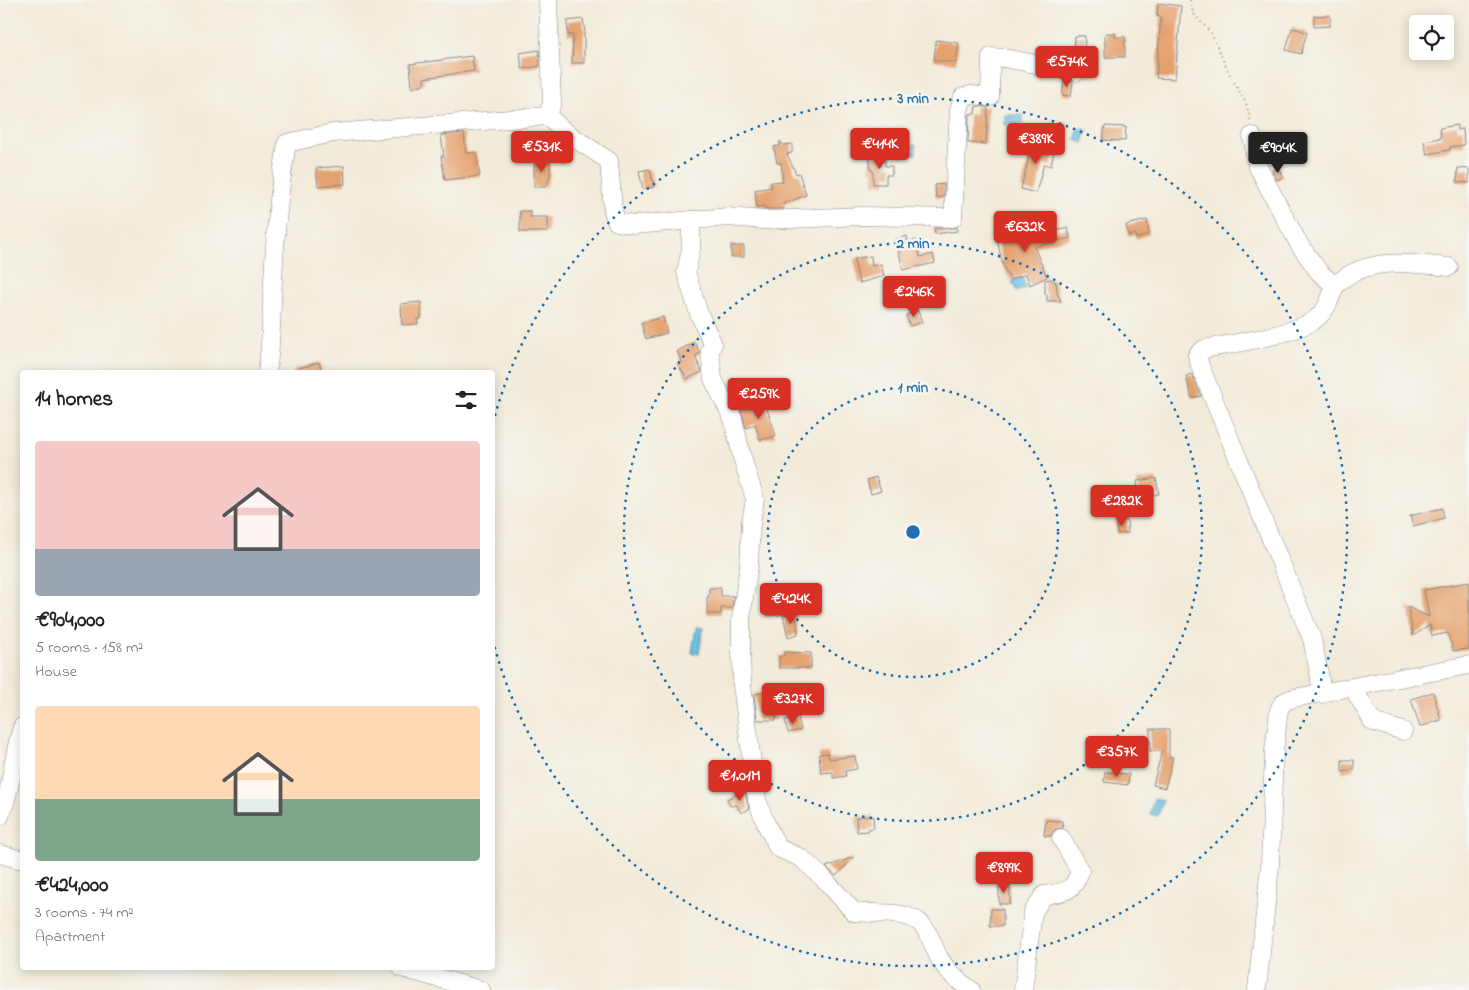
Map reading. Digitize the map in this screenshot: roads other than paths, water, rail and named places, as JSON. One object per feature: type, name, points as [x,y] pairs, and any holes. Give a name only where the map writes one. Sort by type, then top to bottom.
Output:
[{"type":"street","points":[[548,0],[552,103],[548,116]]},
{"type":"street","points":[[267,370],[271,352],[278,210],[287,143],[333,133],[548,116],[564,131],[609,161],[613,211],[617,222],[634,226],[728,217],[764,220],[863,216],[953,218],[961,104],[963,97],[971,95],[990,97],[992,57],[1077,72]]},
{"type":"street","points":[[1252,136],[1257,165],[1278,207],[1299,244],[1314,265],[1335,286]]},
{"type":"street","points":[[691,220],[691,249],[686,272],[699,314],[712,344],[710,351],[713,379],[733,419],[755,499],[751,522],[749,565],[741,618],[741,648],[742,685],[757,800],[778,848],[801,858],[824,878],[854,912],[899,915],[913,918],[922,924],[941,961],[954,978],[971,990]]},
{"type":"street","points":[[1322,694],[1320,673],[1312,639],[1230,442],[1197,354],[1204,349],[1292,331],[1317,318],[1329,301],[1335,286],[1348,276],[1370,267],[1403,262],[1449,267]]},
{"type":"street","points":[[1257,990],[1270,865],[1274,751],[1278,710],[1281,704],[1287,700],[1469,665]]},
{"type":"street","points":[[1353,688],[1373,722],[1403,731]]},
{"type":"street","points":[[0,816],[8,799],[20,735]]},
{"type":"street","points":[[1023,990],[1033,912],[1044,895],[1068,891],[1076,883],[1080,871],[1061,838]]},
{"type":"street","points":[[0,854],[20,859]]},
{"type":"street","points":[[409,970],[481,990]]},
{"type":"water","points":[[1005,115],[1023,115],[1023,124],[1008,124],[1005,126],[1003,123]]},
{"type":"water","points":[[1078,128],[1087,130],[1083,143],[1075,140]]},
{"type":"water","points":[[900,145],[916,145],[916,154],[900,156],[898,153]]},
{"type":"water","points":[[566,150],[569,153],[567,159],[561,162],[556,160],[557,155]]},
{"type":"water","points":[[1022,277],[1026,288],[1017,292],[1012,281]]},
{"type":"water","points":[[696,627],[703,628],[699,654],[692,653]]},
{"type":"water","points":[[1154,798],[1163,800],[1158,816],[1150,814]]}]
